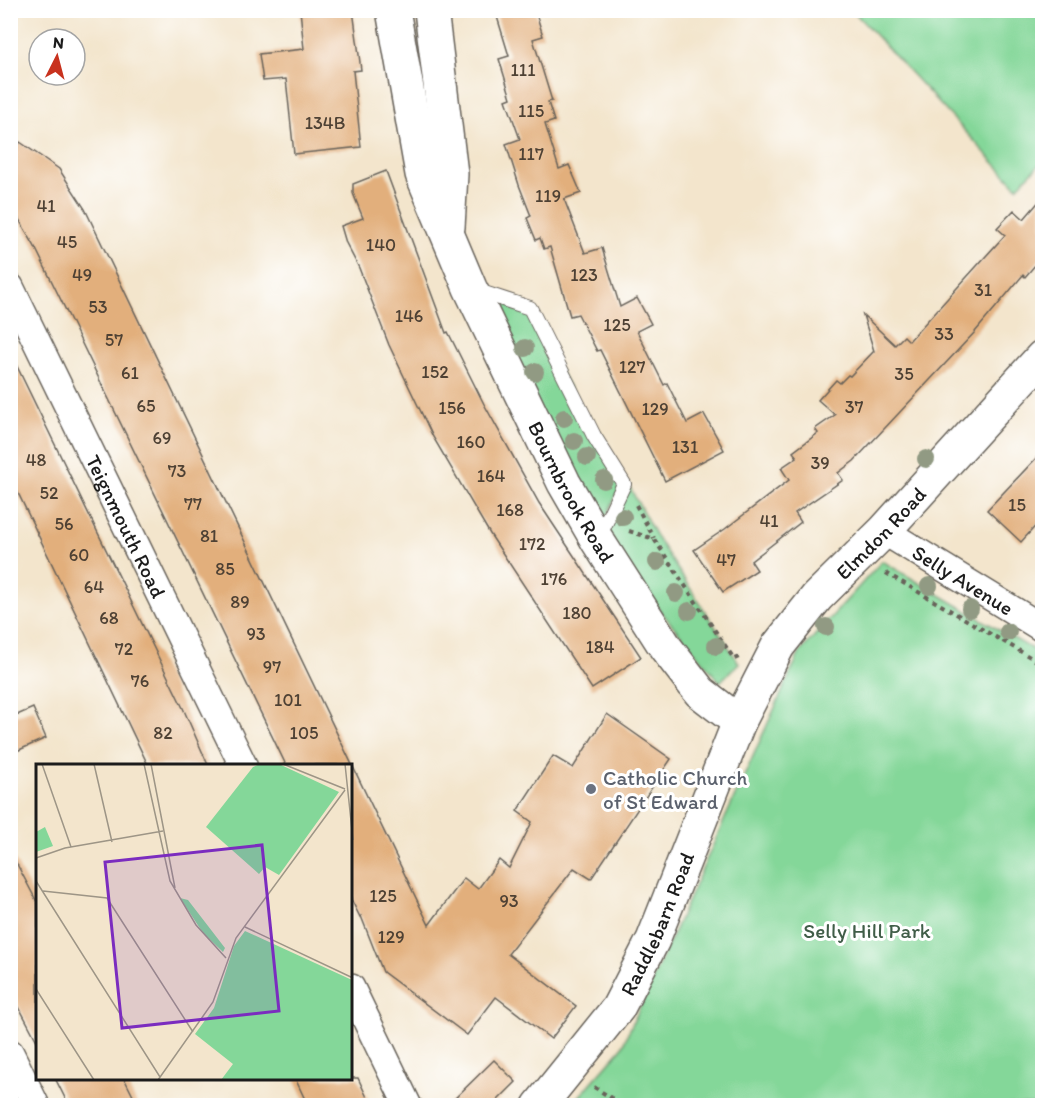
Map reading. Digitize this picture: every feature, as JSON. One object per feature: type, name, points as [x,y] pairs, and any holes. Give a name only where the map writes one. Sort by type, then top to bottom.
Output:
[{"type":"street","name":"Bournbrook Road","points":[[393,10],[422,174],[470,288],[564,483],[601,532],[666,648],[700,692],[739,722]]},
{"type":"street","name":"Bournbrook Road","points":[[431,10],[450,174],[447,232]]},
{"type":"street","name":"Teignmouth Road","points":[[10,287],[243,764]]},
{"type":"street","name":"Elmdon Road","points":[[739,722],[778,646],[817,597],[857,555],[884,531],[1042,357]]},
{"type":"street","name":"Selly Avenue","points":[[884,531],[1042,628]]},
{"type":"street","name":"Raddlebarn Road","points":[[539,1106],[618,1008],[648,950],[682,870],[739,722]]},
{"type":"street","points":[[352,990],[408,1106]]},
{"type":"street","points":[[10,1053],[36,1106]]},
{"type":"lane","points":[[470,288],[530,308],[594,436],[624,484],[601,532]]},
{"type":"path","points":[[624,484],[654,539],[734,658],[778,646]]},
{"type":"path","points":[[601,532],[654,539]]},
{"type":"path","points":[[857,555],[1042,664]]},
{"type":"green space","points":[[853,11],[1042,11],[1042,162],[1017,187]]},
{"type":"green space","points":[[474,292],[528,310],[621,485],[597,536]]},
{"type":"green space","points":[[628,484],[657,538],[739,663],[720,682],[601,540]]},
{"type":"green space","name":"Selly Hill Park","points":[[882,561],[1042,655],[1042,1105],[571,1106],[621,1049],[800,652]]},
{"type":"building","points":[[300,10],[353,10],[361,70],[353,71],[361,147],[294,154],[286,79],[263,81],[259,54],[304,49]]},
{"type":"building","points":[[495,10],[535,10],[543,36],[533,39],[552,101],[548,102],[554,121],[545,124],[559,169],[569,165],[581,193],[564,199],[585,253],[602,248],[620,307],[637,298],[651,324],[637,331],[664,385],[667,383],[687,423],[704,414],[724,450],[665,481],[600,350],[597,351],[578,314],[570,316],[550,247],[544,249],[540,238],[536,240],[527,218],[531,216],[506,144],[520,139],[506,100],[511,98],[499,59],[509,56]]},
{"type":"building","points":[[20,142],[59,169],[85,209],[352,764],[286,764],[34,245],[10,204],[10,157]]},
{"type":"building","points":[[386,171],[446,333],[448,332],[484,404],[539,503],[641,657],[592,689],[490,534],[433,437],[389,345],[359,268],[346,243],[341,226],[363,218],[353,193],[353,184]]},
{"type":"building","points":[[1042,198],[1042,257],[854,461],[838,473],[843,480],[795,513],[801,522],[751,561],[757,570],[723,592],[694,550],[789,480],[781,468],[797,457],[793,452],[818,433],[815,429],[835,415],[818,400],[836,380],[840,383],[848,375],[850,376],[874,351],[863,315],[895,345],[904,336],[909,341],[1005,235],[997,228],[1014,210],[1024,219]]},
{"type":"building","points":[[10,352],[183,708],[208,764],[148,764],[10,476]]},
{"type":"building","points":[[1042,452],[1042,519],[1021,542],[987,510]]},
{"type":"building","points":[[33,708],[46,738],[10,754],[10,718]]},
{"type":"building","points":[[607,714],[671,759],[591,879],[574,868],[508,954],[576,1006],[551,1039],[496,997],[467,1035],[383,972],[352,901],[352,765],[429,925],[464,878],[478,889],[499,860],[509,868],[532,822],[517,811],[553,756],[573,768]]},
{"type":"building","points":[[10,851],[36,900],[36,1039],[10,990]]},
{"type":"building","points":[[494,1060],[516,1082],[492,1106],[447,1106]]},
{"type":"building","points":[[352,1078],[358,1078],[371,1106],[308,1106],[296,1080],[352,1080]]},
{"type":"building","points":[[56,1080],[125,1080],[138,1106],[69,1106]]},
{"type":"place","name":"Catholic Church of St Edward","points":[[591,789]]}]
